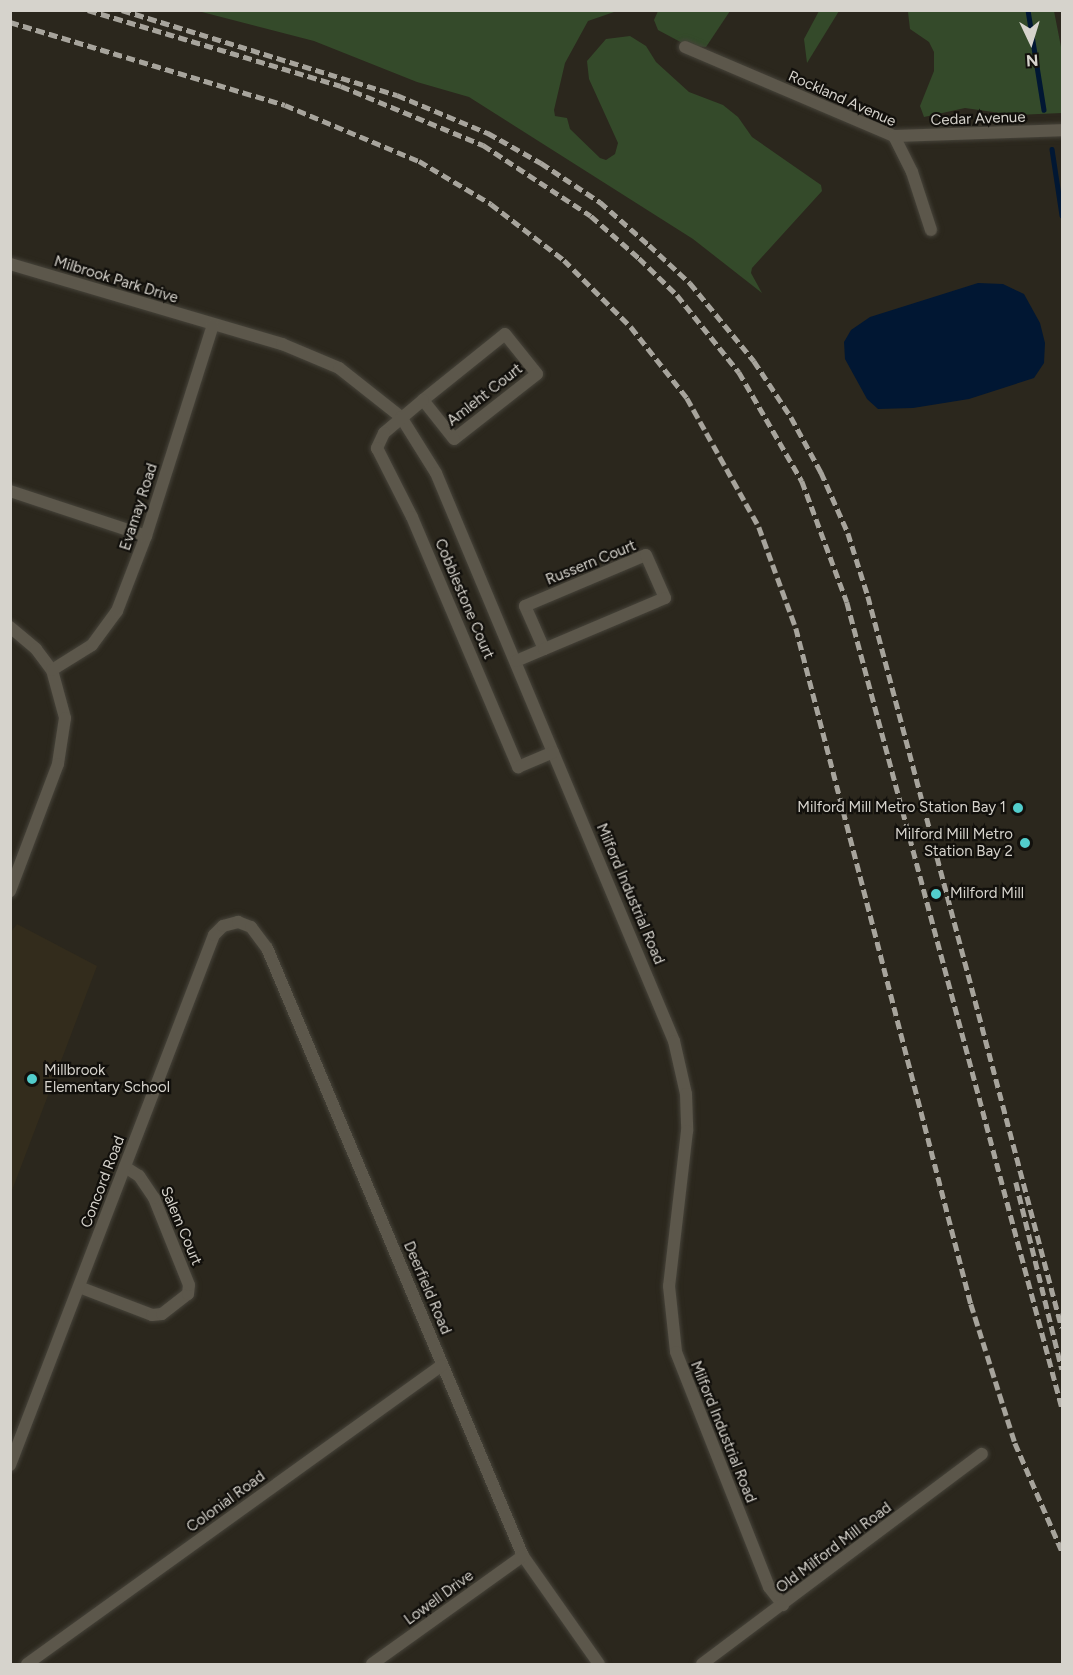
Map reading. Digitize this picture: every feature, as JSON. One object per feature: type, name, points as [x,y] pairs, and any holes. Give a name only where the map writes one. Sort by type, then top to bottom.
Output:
[{"type":"street","name":"Rockland Avenue","points":[[685,48],[894,136],[912,172],[931,230]]},
{"type":"street","name":"Cedar Avenue","points":[[894,136],[1062,130]]},
{"type":"street","name":"Milbrook Park Drive","points":[[10,264],[213,325]]},
{"type":"street","name":"Milford Industrial Road","points":[[213,325],[282,344],[339,368],[401,417],[436,473],[674,1041],[686,1094],[687,1131],[669,1286],[676,1352],[769,1587],[783,1605]]},
{"type":"street","name":"Evamay Road","points":[[52,670],[92,645],[105,632],[117,611],[146,536],[213,325]]},
{"type":"street","name":"Amleht Court","points":[[401,417],[505,334],[537,374],[454,439],[423,400]]},
{"type":"street","name":"Cobblestone Court","points":[[401,417],[378,441],[378,454],[412,517],[518,766],[554,752]]},
{"type":"street","points":[[10,492],[146,536]]},
{"type":"street","name":"Russern Court","points":[[516,661],[665,598],[646,555],[525,606],[544,649]]},
{"type":"street","points":[[10,627],[36,649],[52,670],[65,718],[64,741],[10,891]]},
{"type":"street","name":"Concord Road","points":[[10,1465],[214,935],[223,926],[238,922]]},
{"type":"street","name":"Deerfield Road","points":[[238,922],[251,927],[267,948],[523,1556],[599,1665]]},
{"type":"street","name":"Salem Court","points":[[79,1287],[152,1315],[162,1314],[188,1294],[189,1285],[154,1198],[139,1176],[125,1167]]},
{"type":"street","name":"Colonial Road","points":[[27,1665],[442,1365]]},
{"type":"street","name":"Old Milford Mill Road","points":[[702,1665],[982,1454]]},
{"type":"street","name":"Lowell Drive","points":[[372,1665],[523,1556]]},
{"type":"shaded area","name":"Millbrook Elementary School","points":[[17,924],[97,966],[11,1193],[10,933]]},
{"type":"green space","points":[[198,11],[617,11],[588,21],[565,63],[554,110],[555,116],[567,118],[570,129],[600,158],[606,160],[615,154],[618,143],[589,79],[587,61],[606,39],[630,36],[646,46],[656,62],[689,92],[723,105],[738,117],[752,137],[821,185],[822,191],[752,268],[751,273],[762,293],[693,239],[469,97],[417,82],[314,41]]},
{"type":"green space","points":[[658,11],[730,11],[706,47],[688,46],[658,30],[654,20]]},
{"type":"green space","points":[[819,11],[839,11],[807,63],[804,39]]},
{"type":"green space","points":[[905,11],[1054,11],[1062,52],[1062,113],[1014,115],[965,108],[924,117],[920,106],[934,71],[934,52],[929,42],[910,29],[908,12]]},
{"type":"water","points":[[978,283],[1003,284],[1024,294],[1040,323],[1045,343],[1044,363],[1034,378],[969,399],[913,408],[878,409],[867,399],[845,359],[844,342],[851,330],[870,317]]},
{"type":"waterway","points":[[1028,10],[1044,110]]},
{"type":"waterway","points":[[1052,149],[1062,215]]},
{"type":"railway","points":[[88,10],[341,86],[483,145],[591,216],[639,258],[677,295],[739,372],[802,481],[847,602],[1062,1408]]},
{"type":"railway","points":[[122,10],[397,95],[488,133],[541,163],[600,202],[690,283],[754,361],[791,417],[821,472],[848,533],[868,596],[1062,1328]]},
{"type":"railway","points":[[10,22],[285,105],[419,161],[491,204],[564,260],[631,327],[687,398],[759,527],[796,628],[971,1304],[1015,1443],[1062,1551]]},
{"type":"railway","points":[[1016,1182],[1062,1369]]},
{"type":"place","name":"Milford Mill Metro Station Bay 1","points":[[1018,808]]},
{"type":"place","name":"Milford Mill Metro Station Bay 2","points":[[1025,843]]},
{"type":"place","name":"Milford Mill","points":[[936,894]]},
{"type":"place","name":"Millbrook Elementary School","points":[[32,1079]]}]
